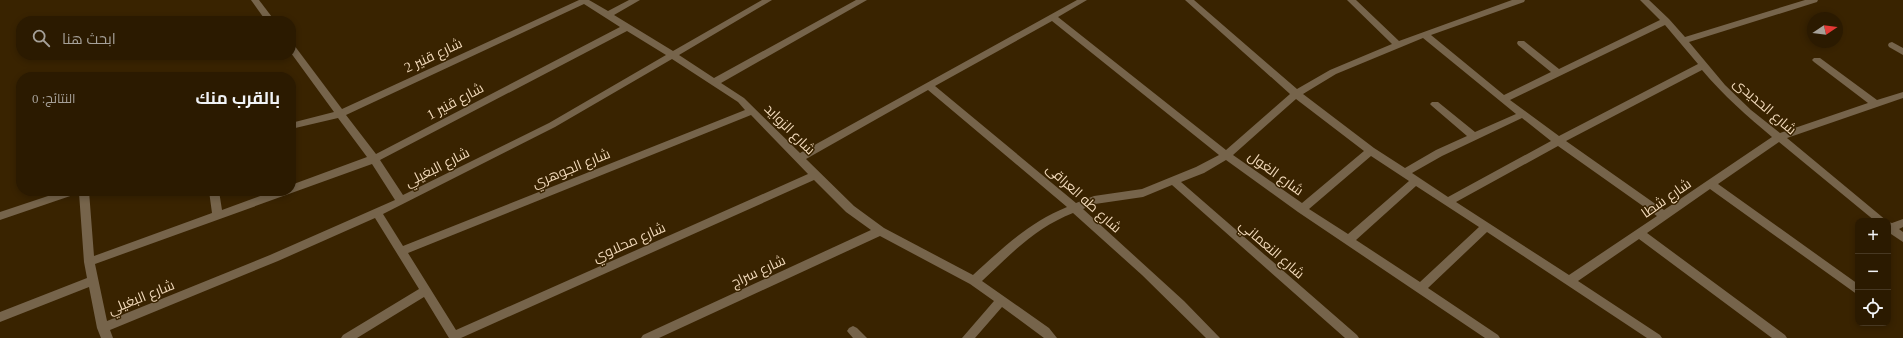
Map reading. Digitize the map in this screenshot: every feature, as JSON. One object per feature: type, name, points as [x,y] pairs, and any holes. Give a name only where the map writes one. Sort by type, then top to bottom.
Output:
[{"type":"street","points":[[255,0],[267,16]]},
{"type":"street","name":"شارع الزوايد","points":[[583,0],[715,82],[741,100],[850,209],[880,231],[974,280],[1045,331],[1051,338]]},
{"type":"street","name":"شارع قنير 2","points":[[296,125],[339,114],[583,0]]},
{"type":"street","points":[[608,15],[636,0]]},
{"type":"street","name":"شارع البغيلي","points":[[105,333],[401,201],[552,125],[768,0]]},
{"type":"street","points":[[715,82],[863,0]]},
{"type":"street","points":[[799,158],[1083,0]]},
{"type":"street","points":[[1190,0],[1296,94],[1371,151],[1656,338]]},
{"type":"street","points":[[1351,0],[1398,44]]},
{"type":"street","points":[[974,280],[1022,237],[1050,218],[1094,200],[1143,192],[1200,170],[1226,154],[1296,94],[1333,72],[1424,34],[1521,0]]},
{"type":"street","name":"شارع الحديدى","points":[[1644,0],[1666,21],[1702,66],[1722,88],[1779,137],[1878,218]]},
{"type":"street","points":[[1683,41],[1814,0]]},
{"type":"street","name":"شارع الغول","points":[[1052,17],[1226,154],[1302,209],[1494,338]]},
{"type":"street","points":[[1503,99],[1666,21]]},
{"type":"street","name":"شارع قنير 1","points":[[296,187],[374,159],[627,27]]},
{"type":"street","points":[[1424,34],[1522,114],[1665,216]]},
{"type":"street","points":[[1521,44],[1558,73]]},
{"type":"street","points":[[1892,45],[1903,52]]},
{"type":"street","points":[[296,54],[339,114],[374,159],[401,201]]},
{"type":"street","points":[[1817,60],[1875,104]]},
{"type":"street","points":[[1447,202],[1558,141],[1702,66]]},
{"type":"street","name":"شارع طه العراقى","points":[[929,86],[1000,142],[1076,207],[1180,303],[1214,338]]},
{"type":"street","name":"شارع شطا","points":[[1569,281],[1779,137],[1903,95]]},
{"type":"street","points":[[1435,104],[1474,137]]},
{"type":"street","name":"شارع الجوهري","points":[[401,251],[752,111]]},
{"type":"street","points":[[1404,173],[1522,114]]},
{"type":"street","points":[[1302,209],[1371,151]]},
{"type":"street","name":"شارع محلاوي","points":[[454,337],[815,175]]},
{"type":"street","name":"شارع النعماني","points":[[1174,181],[1353,338]]},
{"type":"street","points":[[1348,240],[1415,181]]},
{"type":"street","points":[[1710,184],[1855,288]]},
{"type":"street","points":[[0,216],[60,196]]},
{"type":"street","points":[[84,196],[88,262],[105,333]]},
{"type":"street","points":[[215,196],[218,215]]},
{"type":"street","points":[[88,262],[271,196]]},
{"type":"street","points":[[377,213],[454,337]]},
{"type":"street","points":[[1891,224],[1903,223]]},
{"type":"street","points":[[1420,289],[1486,227]]},
{"type":"street","name":"شارع الحديدى","points":[[1891,228],[1903,238]]},
{"type":"street","name":"شارع سراج","points":[[647,338],[880,231]]},
{"type":"street","points":[[1639,233],[1781,338]]},
{"type":"street","points":[[0,317],[92,282]]},
{"type":"street","points":[[347,338],[426,290]]},
{"type":"street","points":[[968,338],[1001,300]]}]
